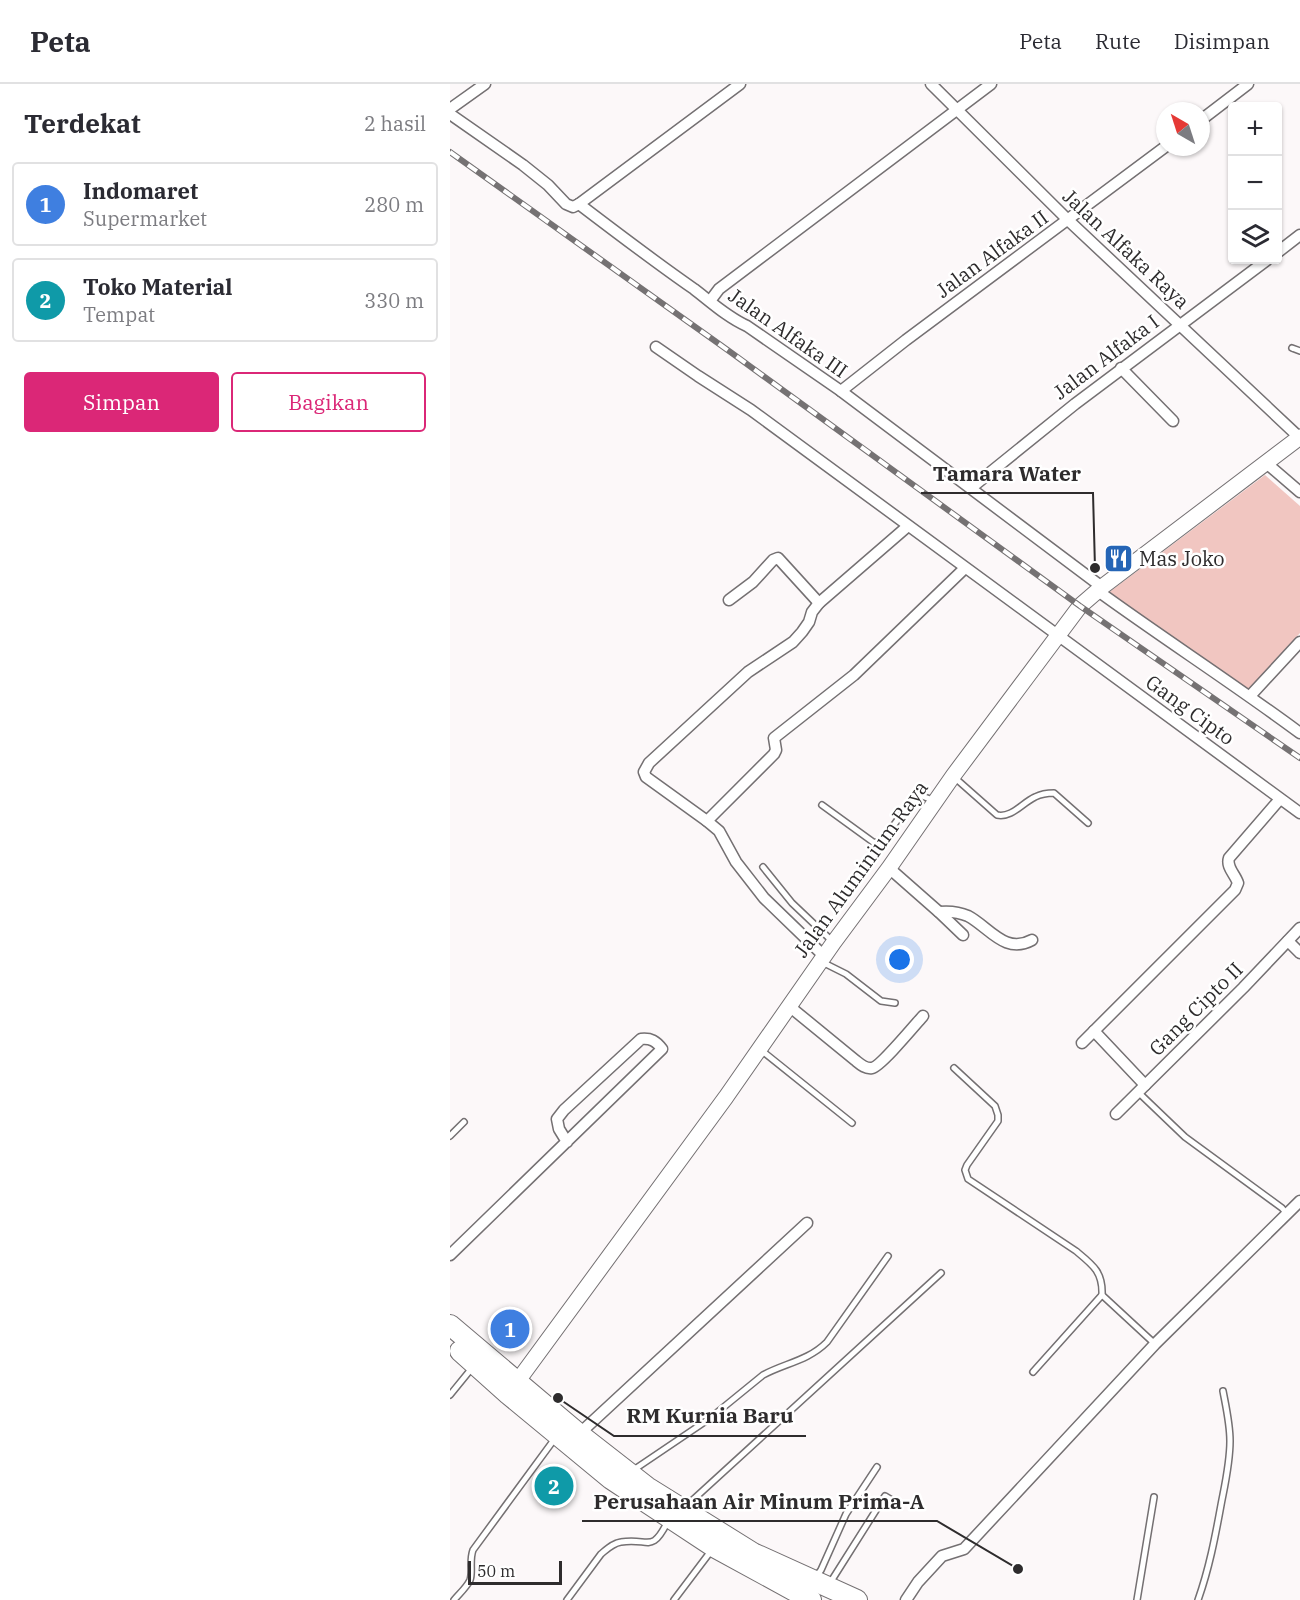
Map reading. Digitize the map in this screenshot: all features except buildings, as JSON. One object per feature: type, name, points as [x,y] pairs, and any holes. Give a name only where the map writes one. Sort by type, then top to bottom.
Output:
[{"type":"highway","points":[[450,1325],[557,1436],[611,1479],[817,1589]]},
{"type":"highway","points":[[450,1342],[475,1364],[579,1434],[647,1487],[714,1547],[817,1589],[857,1600]]},
{"type":"main road","name":"Jalan Aluminium Raya","points":[[512,1388],[726,1097],[953,776],[1080,606],[1300,437]]},
{"type":"street","points":[[450,109],[485,84]]},
{"type":"street","points":[[450,114],[524,165],[566,204],[573,207],[740,84]]},
{"type":"street","name":"Jalan Alfaka Raya","points":[[931,84],[1068,220],[1300,437]]},
{"type":"street","name":"Jalan Alfaka III","points":[[991,84],[719,289],[710,301],[734,320],[747,326],[841,392],[970,488],[1150,629],[1250,696],[1300,733]]},
{"type":"street","points":[[1210,113],[1248,84]]},
{"type":"street","name":"Jalan Alfaka II","points":[[841,392],[906,340],[1156,154]]},
{"type":"street","points":[[579,204],[710,301]]},
{"type":"street","points":[[1282,249],[1300,235]]},
{"type":"street","name":"Jalan Alfaka I","points":[[970,488],[1074,404],[1262,264]]},
{"type":"street","name":"Gang Cipto","points":[[656,346],[751,410],[1300,813]]},
{"type":"street","points":[[1121,368],[1173,421]]},
{"type":"street","points":[[1265,462],[1300,492]]},
{"type":"street","points":[[823,959],[764,898],[736,862],[719,831],[646,777],[645,769],[748,672],[793,642],[819,603],[908,526]]},
{"type":"street","points":[[729,600],[753,582],[773,560],[778,558],[819,603]]},
{"type":"street","points":[[707,821],[774,754],[776,750],[774,738],[854,675],[965,568]]},
{"type":"street","points":[[1250,696],[1300,642]]},
{"type":"street","points":[[1082,1043],[1235,890],[1238,883],[1229,866],[1229,858],[1280,799]]},
{"type":"street","points":[[889,868],[963,935]]},
{"type":"street","points":[[939,912],[949,911],[967,915],[992,934],[1012,945],[1032,940]]},
{"type":"street","name":"Gang Cipto II","points":[[1116,1114],[1300,928]]},
{"type":"street","points":[[1288,941],[1300,953]]},
{"type":"street","points":[[789,1006],[863,1067],[869,1068],[880,1064],[923,1016]]},
{"type":"street","points":[[1094,1031],[1142,1088]]},
{"type":"street","points":[[450,1255],[567,1142],[662,1049],[658,1044],[650,1038],[641,1039],[564,1110],[557,1119],[559,1129],[567,1142]]},
{"type":"street","points":[[906,1600],[918,1582],[942,1556],[964,1549],[1155,1344],[1300,1201]]},
{"type":"street","points":[[579,1434],[807,1223]]},
{"type":"lane","points":[[1292,348],[1300,351]]},
{"type":"lane","points":[[953,776],[997,815],[1007,815],[1035,797],[1044,793],[1054,793],[1088,823]]},
{"type":"lane","points":[[822,805],[873,842],[878,843],[882,841],[913,800],[922,796],[936,801]]},
{"type":"lane","points":[[763,867],[792,903],[834,942]]},
{"type":"lane","points":[[823,959],[881,1000],[895,1003]]},
{"type":"lane","points":[[759,1048],[852,1123]]},
{"type":"lane","points":[[954,1068],[995,1106],[998,1115],[998,1121],[967,1165],[965,1170],[968,1179],[1077,1251],[1093,1265],[1101,1277],[1102,1295],[1033,1372]]},
{"type":"lane","points":[[1142,1088],[1185,1137],[1287,1214]]},
{"type":"lane","points":[[450,1136],[464,1122]]},
{"type":"lane","points":[[628,1473],[709,1419],[772,1370],[805,1359],[820,1349],[888,1256]]},
{"type":"lane","points":[[567,1600],[607,1549],[620,1542],[634,1541],[648,1544],[652,1542],[677,1513],[941,1273]]},
{"type":"lane","points":[[1102,1295],[1155,1344]]},
{"type":"lane","points":[[450,1395],[475,1364]]},
{"type":"lane","points":[[1198,1600],[1213,1547],[1229,1464],[1230,1432],[1223,1391]]},
{"type":"lane","points":[[454,1600],[470,1581],[470,1562],[473,1550],[557,1436]]},
{"type":"lane","points":[[817,1589],[820,1570],[846,1514],[877,1467]]},
{"type":"lane","points":[[817,1589],[885,1497],[895,1502]]},
{"type":"lane","points":[[1137,1600],[1154,1497]]},
{"type":"lane","points":[[674,1600],[714,1547]]},
{"type":"shaded area","points":[[1265,475],[1300,506],[1300,633],[1247,691],[1108,593]]},
{"type":"railway","points":[[450,152],[1080,606],[1300,758]]},
{"type":"place","name":"Mas Joko","points":[[1118,559]]},
{"type":"place","name":"Tamara Water","points":[[1095,568]]},
{"type":"place","name":"Indomaret","points":[[510,1329]]},
{"type":"place","name":"RM Kurnia Baru","points":[[558,1398]]},
{"type":"place","name":"Toko Material","points":[[554,1486]]},
{"type":"place","name":"Perusahaan Air Minum Prima-A","points":[[1018,1569]]}]
